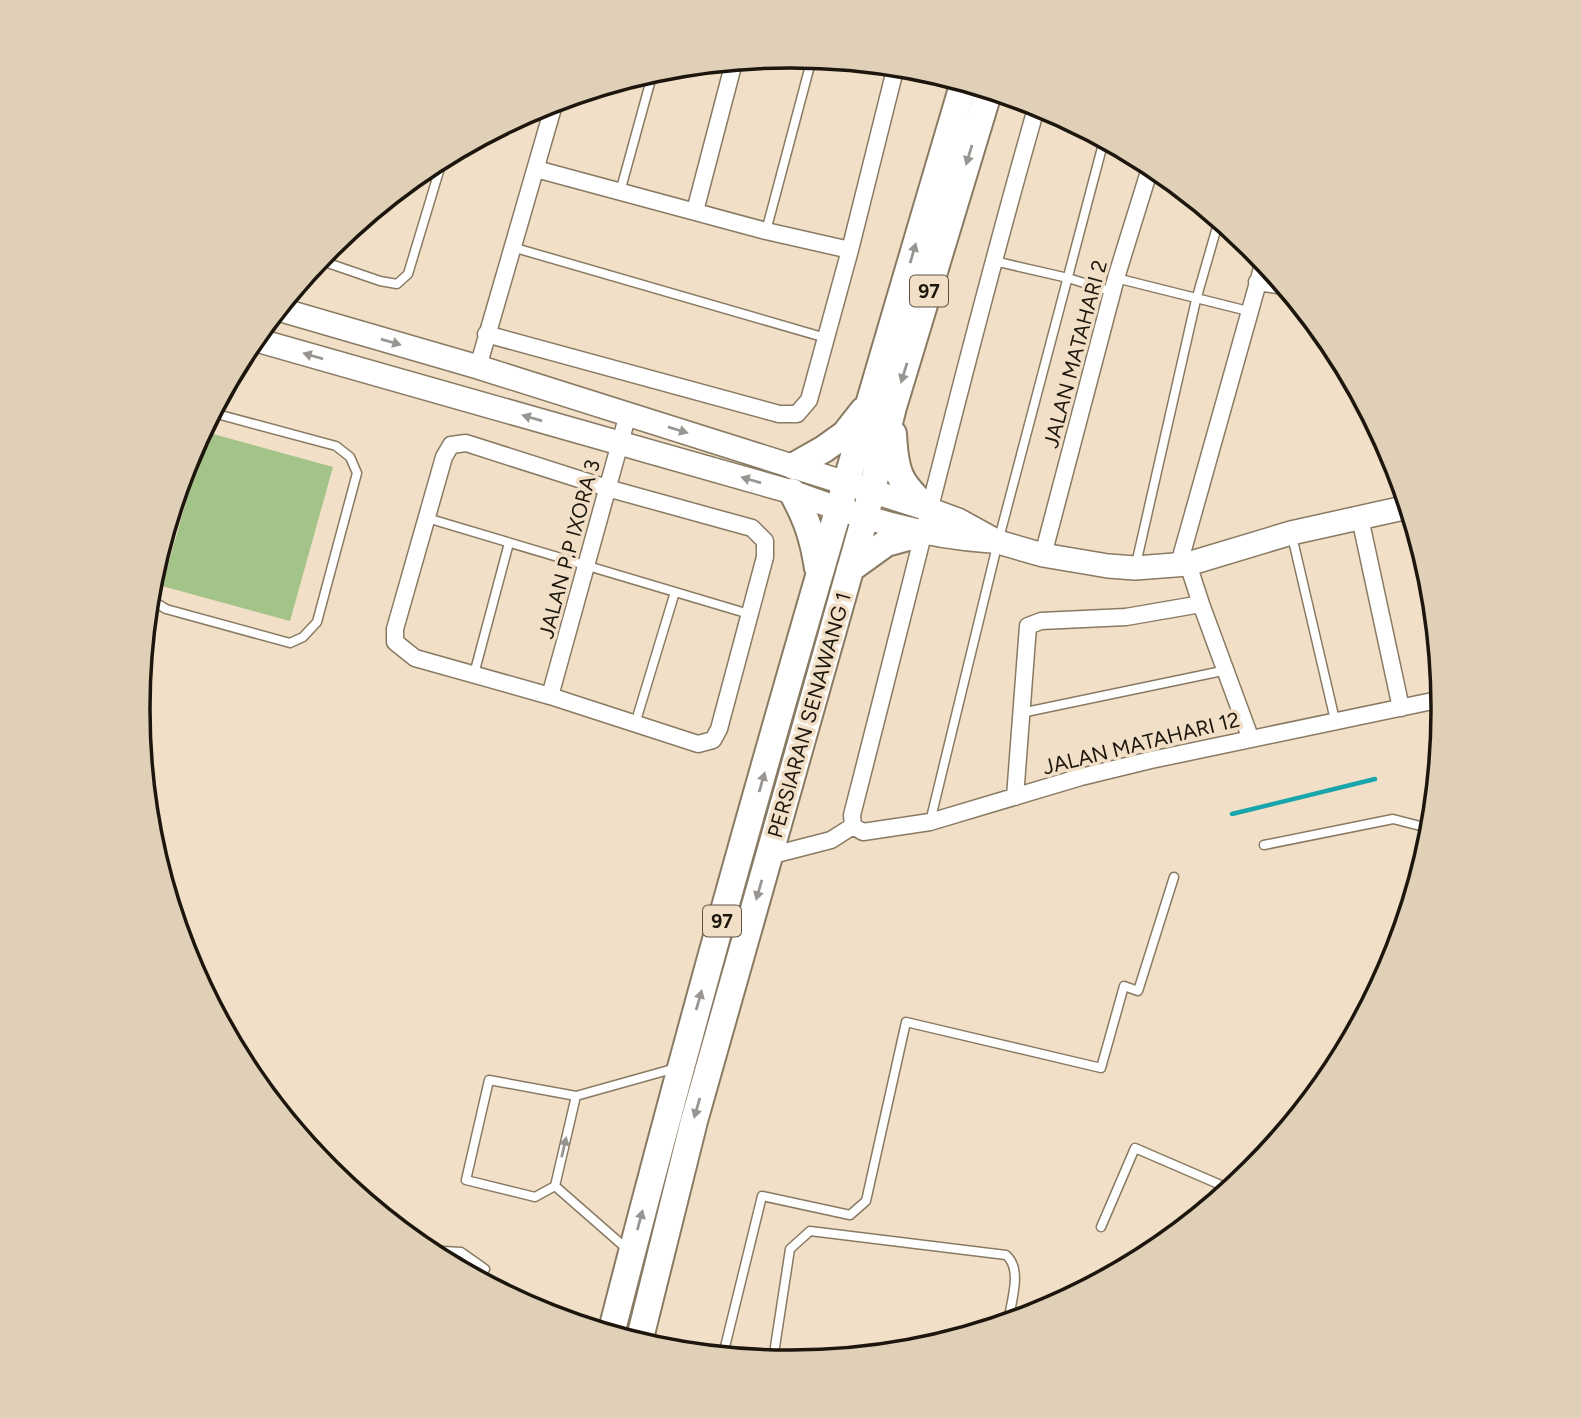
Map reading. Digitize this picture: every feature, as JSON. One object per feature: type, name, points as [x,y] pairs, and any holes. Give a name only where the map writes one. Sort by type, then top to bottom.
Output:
[{"type":"main road","name":"PERSIARAN SENAWANG 1","points":[[642,1332],[694,1121],[865,517],[858,488],[869,403],[961,92]]},
{"type":"main road","name":"PERSIARAN SENAWANG 1","points":[[613,1325],[681,1067],[839,509],[858,488],[892,418],[893,407],[986,99]]},
{"type":"main road","points":[[794,466],[845,434],[869,403]]},
{"type":"main road","points":[[850,569],[886,543],[926,521],[905,488],[894,461],[892,418]]},
{"type":"main road","points":[[792,492],[806,517],[813,537],[820,576]]},
{"type":"street","points":[[695,211],[731,72]]},
{"type":"street","points":[[486,334],[779,414],[796,414],[809,400],[893,77]]},
{"type":"street","points":[[478,367],[551,115]]},
{"type":"street","points":[[769,856],[831,840],[853,825],[852,815],[926,521],[993,261],[1034,116]]},
{"type":"street","points":[[536,169],[766,231],[850,250]]},
{"type":"street","name":"JALAN MATAHARI 2","points":[[1043,555],[1114,285],[1147,177]]},
{"type":"street","points":[[1251,737],[1184,564],[1260,274]]},
{"type":"street","points":[[1257,282],[1269,284]]},
{"type":"street","points":[[288,312],[478,367],[794,466],[858,488],[926,521],[952,539],[998,542],[1043,555],[1135,568],[1184,564],[1291,533],[1399,509]]},
{"type":"street","points":[[265,342],[792,492],[865,517],[926,521]]},
{"type":"street","name":"JALAN P.P IXORA 3","points":[[550,696],[628,414]]},
{"type":"street","points":[[466,443],[607,488],[752,527],[765,541],[765,557],[719,729],[713,740],[698,744],[550,696],[415,658],[394,642],[395,629],[426,518],[444,457],[451,445],[466,443]]},
{"type":"street","points":[[1360,518],[1401,708]]},
{"type":"street","points":[[1015,797],[1028,626],[1041,621],[1126,617],[1201,604]]},
{"type":"street","name":"JALAN MATAHARI 12","points":[[853,825],[863,832],[930,822],[1081,777],[1251,737],[1431,702]]},
{"type":"lane","points":[[766,231],[809,69]]},
{"type":"lane","points":[[620,192],[650,84]]},
{"type":"lane","points":[[930,822],[998,542],[1101,149]]},
{"type":"lane","points":[[330,264],[397,284],[408,274],[438,174]]},
{"type":"lane","points":[[1135,568],[1196,300],[1216,230]]},
{"type":"lane","points":[[512,247],[826,338]]},
{"type":"lane","points":[[993,261],[1248,312]]},
{"type":"lane","points":[[159,604],[166,609],[290,643],[303,637],[317,622],[356,473],[350,457],[336,446],[222,415]]},
{"type":"lane","points":[[426,518],[749,614]]},
{"type":"lane","points":[[1291,533],[1335,720]]},
{"type":"lane","points":[[474,674],[509,543]]},
{"type":"lane","points":[[635,724],[675,592]]},
{"type":"lane","points":[[1021,713],[1227,670]]},
{"type":"lane","points":[[1264,845],[1393,819],[1420,826]]},
{"type":"lane","points":[[725,1346],[762,1196],[850,1215],[866,1200],[906,1022],[1101,1068],[1124,986],[1138,991],[1174,877]]},
{"type":"lane","points":[[576,1096],[555,1185],[535,1197],[466,1181],[489,1080],[576,1096],[681,1067]]},
{"type":"lane","points":[[1101,1227],[1135,1149],[1220,1185]]},
{"type":"lane","points":[[555,1185],[632,1253]]},
{"type":"lane","points":[[774,1349],[790,1249],[810,1231],[1006,1255],[1013,1261],[1015,1271],[1010,1311]]},
{"type":"lane","points":[[450,1251],[461,1252],[485,1269]]},
{"type":"green space","points":[[213,434],[333,467],[290,621],[162,586],[191,486]]},
{"type":"waterway","points":[[1232,814],[1375,779]]}]
